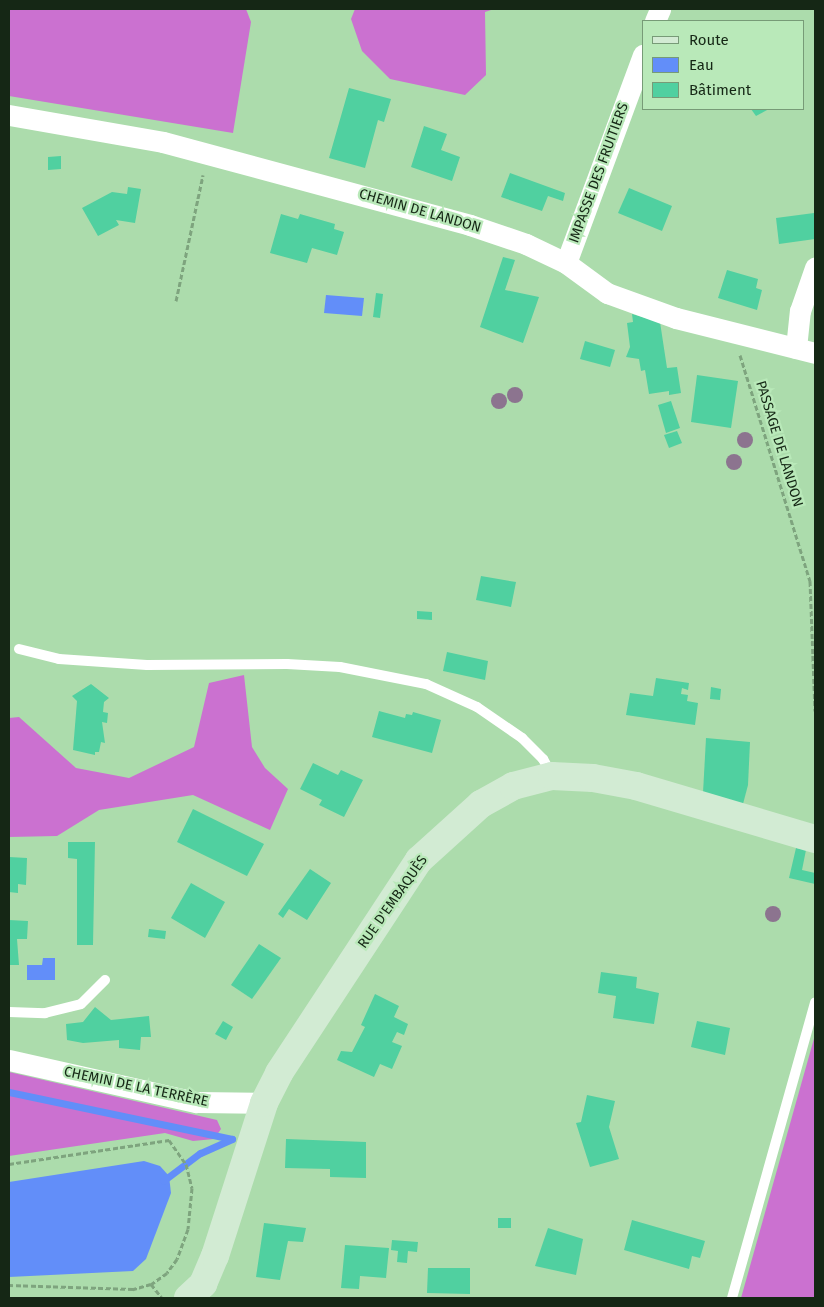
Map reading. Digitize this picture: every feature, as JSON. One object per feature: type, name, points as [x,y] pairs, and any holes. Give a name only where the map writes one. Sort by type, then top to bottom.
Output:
[{"type":"street","name":"IMPASSE DES FRUITIERS","points":[[566,263],[642,58]]},
{"type":"street","name":"CHEMIN DE LANDON","points":[[9,115],[163,142],[207,155],[317,182],[470,225],[526,244],[566,263],[607,293],[676,318],[806,351]]},
{"type":"street","points":[[806,351],[800,311],[815,268]]},
{"type":"street","name":"RUE D'EMBAQUÈS","points":[[188,1298],[203,1284],[215,1256],[264,1103],[290,1056],[419,860],[481,804],[513,786],[552,776],[593,778],[636,786],[815,839]]},
{"type":"street","name":"CHEMIN DE LA TERRÈRE","points":[[9,1060],[196,1102],[264,1103]]},
{"type":"lane","points":[[19,649],[59,659],[137,664],[287,664],[340,667],[426,684],[477,707],[522,738],[543,759],[552,776]]},
{"type":"lane","points":[[9,1012],[45,1013],[80,1004],[106,980]]},
{"type":"lane","points":[[732,1298],[815,1002]]},
{"type":"path","points":[[176,301],[207,155]]},
{"type":"path","name":"PASSAGE DE LANDON","points":[[733,333],[810,581],[815,711]]},
{"type":"path","points":[[9,1164],[169,1140],[186,1164],[192,1188],[192,1208],[177,1259],[167,1273],[151,1284],[133,1289],[9,1285]]},
{"type":"path","points":[[151,1284],[162,1298]]},
{"type":"shaded area","points":[[9,9],[246,9],[251,22],[233,133],[9,96]]},
{"type":"shaded area","points":[[355,9],[494,9],[485,12],[486,75],[465,95],[390,79],[362,51],[351,19]]},
{"type":"shaded area","points":[[244,675],[252,747],[265,768],[288,789],[270,830],[193,795],[99,810],[57,836],[9,837],[9,718],[19,717],[76,768],[129,778],[194,747],[209,683]]},
{"type":"shaded area","points":[[815,1035],[815,1298],[741,1298]]},
{"type":"shaded area","points":[[9,1072],[217,1120],[221,1129],[214,1139],[193,1141],[165,1133],[9,1156]]},
{"type":"water","points":[[326,295],[364,298],[362,316],[324,313]]},
{"type":"water","points":[[43,958],[55,958],[55,980],[27,980],[27,965],[42,965]]},
{"type":"water","points":[[144,1161],[160,1166],[169,1176],[171,1193],[146,1259],[133,1271],[9,1277],[9,1182]]},
{"type":"building","points":[[349,88],[391,99],[384,122],[378,120],[365,168],[329,158]]},
{"type":"building","points":[[752,110],[767,110],[756,116]]},
{"type":"building","points":[[424,126],[447,134],[441,150],[460,157],[452,181],[411,167]]},
{"type":"building","points":[[61,156],[61,169],[48,170],[48,157]]},
{"type":"building","points":[[510,173],[565,193],[563,201],[548,196],[542,211],[501,197]]},
{"type":"building","points":[[128,187],[141,189],[135,223],[116,220],[119,225],[98,236],[82,208],[112,192],[127,194]]},
{"type":"building","points":[[629,188],[672,206],[662,231],[618,213]]},
{"type":"building","points":[[814,213],[815,239],[779,244],[776,218]]},
{"type":"building","points":[[281,214],[298,219],[300,214],[335,224],[334,229],[344,232],[337,255],[312,248],[307,263],[270,253]]},
{"type":"building","points":[[503,257],[515,260],[505,290],[539,297],[523,343],[480,327]]},
{"type":"building","points":[[727,270],[758,279],[756,288],[762,290],[757,310],[718,298]]},
{"type":"building","points":[[376,293],[383,294],[380,318],[373,317]]},
{"type":"building","points":[[632,314],[660,322],[667,368],[677,367],[681,393],[669,395],[669,391],[649,394],[645,370],[641,371],[639,359],[626,357],[630,347],[627,323],[633,322]]},
{"type":"building","points":[[585,341],[615,350],[610,367],[580,359]]},
{"type":"building","points":[[697,375],[738,381],[731,428],[691,422]]},
{"type":"building","points":[[671,401],[680,428],[666,433],[658,405]]},
{"type":"building","points":[[677,431],[682,443],[669,448],[664,435]]},
{"type":"building","points":[[481,576],[516,582],[511,607],[476,600]]},
{"type":"building","points":[[417,611],[432,612],[432,620],[417,619]]},
{"type":"building","points":[[447,652],[488,661],[485,680],[443,671]]},
{"type":"building","points":[[656,678],[689,683],[688,690],[682,688],[681,694],[688,695],[687,701],[698,703],[695,725],[626,715],[630,693],[653,696]]},
{"type":"building","points":[[91,684],[109,698],[104,702],[103,712],[108,713],[107,723],[102,722],[105,743],[101,742],[99,752],[95,752],[95,755],[73,750],[77,701],[72,696]]},
{"type":"building","points":[[711,687],[721,689],[720,700],[710,699]]},
{"type":"building","points":[[379,711],[405,718],[406,714],[412,715],[413,712],[441,720],[432,753],[372,737]]},
{"type":"building","points":[[706,738],[750,742],[748,785],[743,804],[703,793]]},
{"type":"building","points":[[313,763],[338,775],[341,770],[363,780],[344,817],[319,805],[322,800],[300,789]]},
{"type":"building","points":[[193,809],[264,844],[247,876],[177,842]]},
{"type":"building","points":[[68,842],[95,842],[93,945],[77,945],[77,859],[68,858]]},
{"type":"building","points":[[796,848],[806,850],[802,870],[815,873],[815,884],[789,878]]},
{"type":"building","points":[[9,857],[27,858],[26,885],[18,884],[18,893],[9,892]]},
{"type":"building","points":[[310,869],[331,883],[307,920],[289,909],[283,918],[278,914]]},
{"type":"building","points":[[191,883],[225,902],[205,938],[171,918]]},
{"type":"building","points":[[9,920],[28,921],[27,939],[17,939],[19,965],[9,965]]},
{"type":"building","points":[[149,929],[166,931],[165,939],[148,937]]},
{"type":"building","points":[[259,944],[281,958],[252,999],[231,985]]},
{"type":"building","points":[[601,972],[637,977],[636,988],[659,993],[654,1024],[613,1018],[616,996],[598,993]]},
{"type":"building","points":[[375,994],[399,1006],[394,1017],[408,1024],[404,1035],[397,1032],[392,1042],[402,1046],[392,1069],[380,1064],[374,1077],[337,1060],[341,1051],[352,1052],[365,1027],[361,1025]]},
{"type":"building","points":[[95,1007],[111,1020],[149,1016],[151,1037],[141,1037],[140,1050],[119,1048],[119,1040],[83,1043],[67,1040],[66,1024],[83,1022]]},
{"type":"building","points":[[223,1021],[233,1027],[226,1040],[215,1034]]},
{"type":"building","points":[[697,1021],[730,1028],[725,1055],[691,1047]]},
{"type":"building","points":[[587,1095],[615,1101],[609,1127],[619,1159],[590,1167],[576,1123],[581,1122]]},
{"type":"building","points":[[286,1139],[366,1142],[366,1178],[330,1177],[330,1169],[285,1168]]},
{"type":"building","points":[[498,1218],[511,1218],[511,1228],[498,1228]]},
{"type":"building","points":[[632,1220],[705,1241],[700,1258],[692,1256],[689,1269],[624,1250]]},
{"type":"building","points":[[264,1223],[306,1228],[303,1242],[288,1241],[280,1280],[256,1277]]},
{"type":"building","points":[[548,1228],[583,1239],[576,1275],[535,1266]]},
{"type":"building","points":[[392,1240],[418,1242],[417,1252],[408,1251],[407,1263],[397,1262],[398,1251],[391,1250]]},
{"type":"building","points":[[345,1245],[389,1248],[386,1278],[360,1276],[359,1289],[341,1288]]},
{"type":"building","points":[[428,1268],[470,1268],[470,1294],[427,1293]]},
{"type":"waterway","points":[[9,1092],[232,1139],[200,1153],[163,1181]]}]
